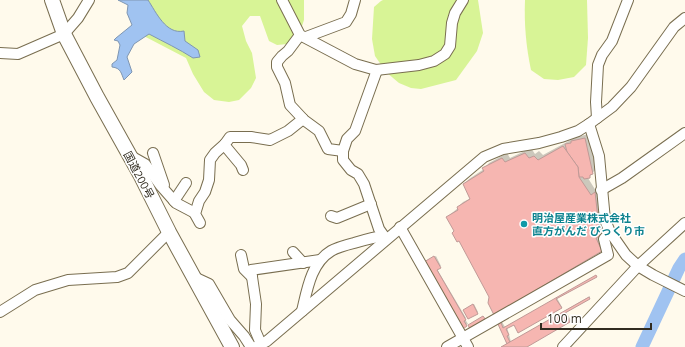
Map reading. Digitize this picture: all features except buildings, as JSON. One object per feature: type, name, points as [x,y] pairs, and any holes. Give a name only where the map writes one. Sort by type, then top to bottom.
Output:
[{"type":"highway","name":"国道200号","points":[[52,0],[64,34],[96,97],[129,154],[169,232],[231,344]]},
{"type":"street","points":[[0,53],[18,54],[64,34],[78,18],[89,0]]},
{"type":"street","points":[[282,0],[303,36],[355,64],[377,70],[419,65],[434,61],[445,54],[450,46],[452,23],[455,13],[463,0]]},
{"type":"street","points":[[343,151],[328,149],[319,131],[290,105],[285,83],[277,67],[277,62],[303,36],[346,22],[351,14],[355,0]]},
{"type":"street","points":[[628,0],[614,36],[602,55],[598,65],[596,102],[593,121],[605,220],[610,232],[626,255],[638,266],[664,281],[684,290]]},
{"type":"street","points":[[320,260],[251,270],[256,304],[255,330],[259,346],[302,311],[385,237],[400,227],[484,158],[502,149],[539,144],[578,131],[612,107],[631,87],[674,28],[685,18]]},
{"type":"street","points":[[377,70],[355,131],[347,139],[343,151],[343,160],[351,170],[358,174],[364,184],[379,229],[385,237]]},
{"type":"street","points":[[195,213],[209,180],[210,160],[230,137],[251,137],[270,140],[288,131],[303,118]]},
{"type":"street","points":[[601,190],[622,178],[685,133]]},
{"type":"street","points":[[225,144],[241,165],[243,170]]},
{"type":"street","points":[[153,153],[167,193]]},
{"type":"street","points":[[129,154],[145,164],[174,201],[195,213],[200,223]]},
{"type":"street","points":[[174,201],[186,183]]},
{"type":"street","points":[[331,216],[337,218],[371,204]]},
{"type":"street","points":[[563,347],[638,266],[685,223]]},
{"type":"street","points":[[400,227],[468,347]]},
{"type":"street","points":[[0,312],[34,290],[68,280],[117,277],[128,273],[169,232]]},
{"type":"street","points":[[447,347],[608,255],[604,239],[610,232]]},
{"type":"street","points":[[302,311],[308,285],[320,260],[330,251],[342,246],[376,237],[385,237]]},
{"type":"street","points":[[293,252],[303,262]]},
{"type":"street","points":[[241,255],[244,270],[252,277]]},
{"type":"street","points":[[194,277],[209,284],[230,320],[244,336],[251,347]]},
{"type":"green space","points":[[128,0],[304,0],[304,20],[300,32],[287,44],[277,45],[269,41],[260,16],[250,16],[242,26],[246,41],[252,53],[256,78],[251,88],[239,100],[229,102],[214,100],[204,92],[193,74],[186,58],[140,34],[130,15]]},
{"type":"green space","points":[[383,0],[478,0],[483,33],[477,51],[456,80],[421,89],[411,88],[399,83],[386,72],[375,56],[372,39],[374,7]]},
{"type":"green space","points":[[525,0],[587,0],[588,38],[586,65],[574,77],[558,80],[544,79],[531,70],[526,35]]},
{"type":"water","points":[[118,0],[148,0],[162,22],[172,30],[184,31],[185,41],[198,50],[200,57],[193,58],[149,34],[134,44],[127,57],[132,72],[124,80],[119,70],[112,67],[112,64],[117,60],[120,45],[118,41],[114,40],[132,25],[127,13],[128,5]]},
{"type":"waterway","points":[[642,347],[679,268],[685,259]]},
{"type":"place","name":"明治屋産業株式会社 直方がんだ びっくり市","points":[[524,224]]}]
